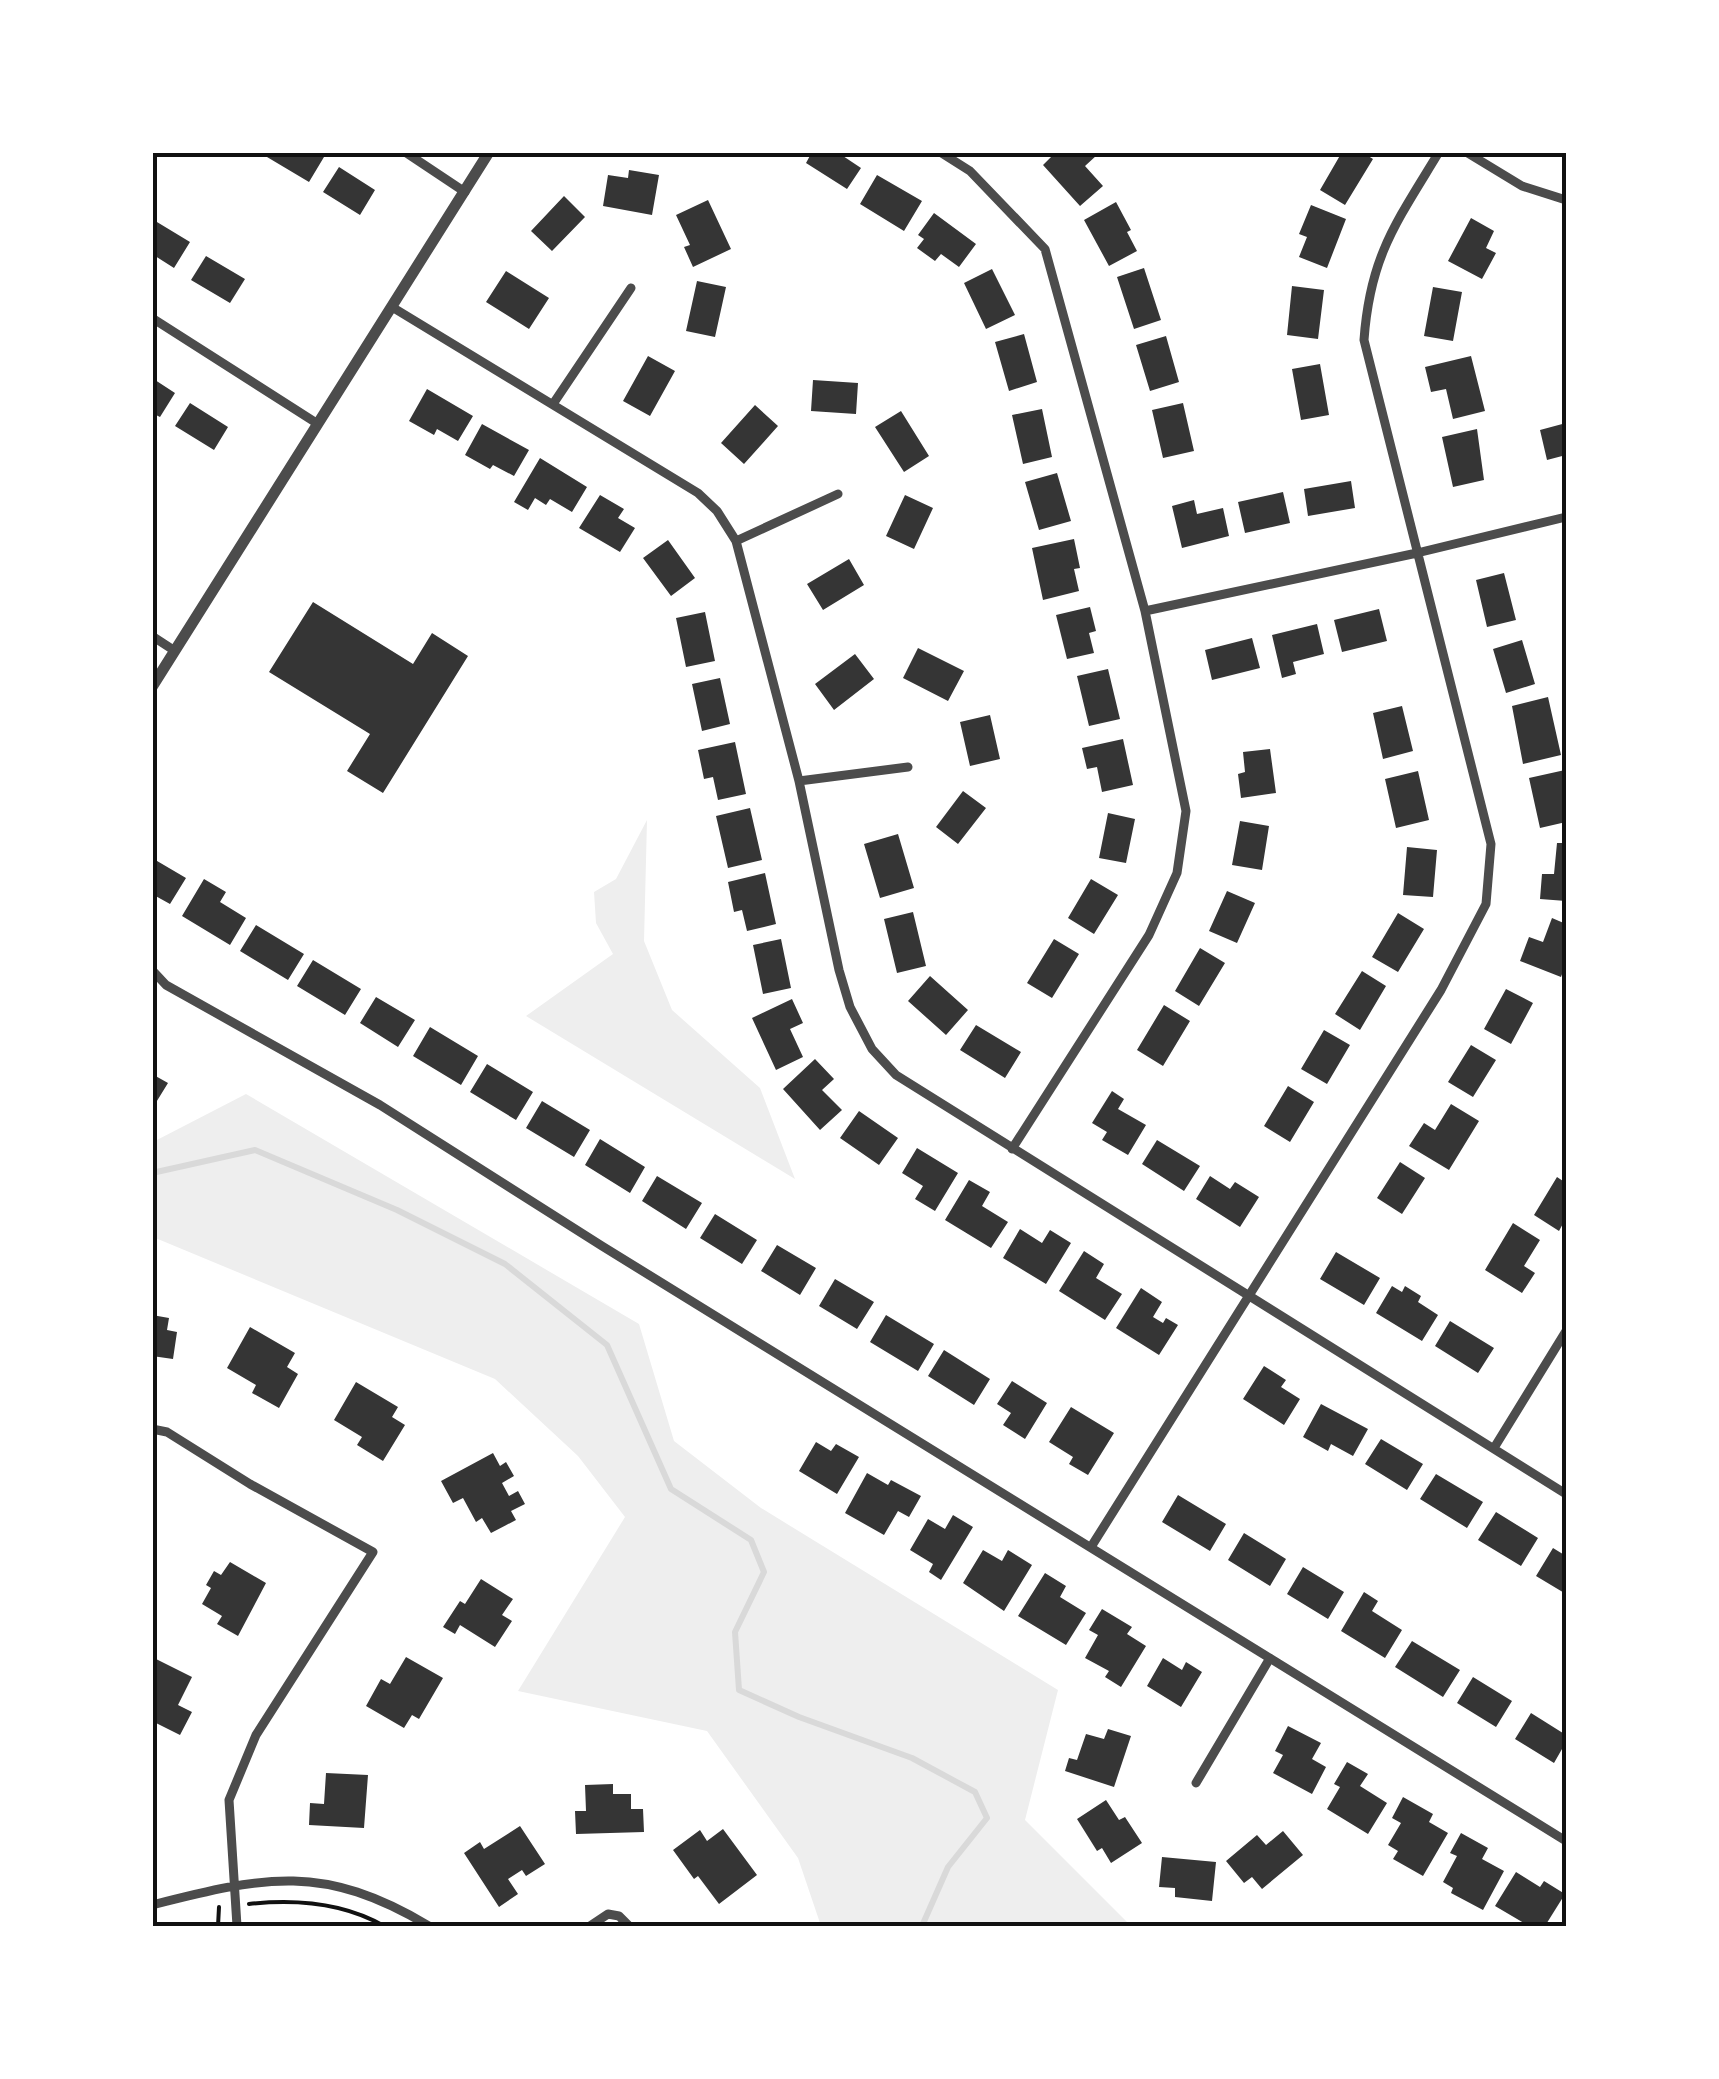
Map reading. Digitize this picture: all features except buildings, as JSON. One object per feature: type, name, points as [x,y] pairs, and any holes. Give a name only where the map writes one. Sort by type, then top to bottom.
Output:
[{"type":"street","points":[[405,152],[465,192]]},
{"type":"street","points":[[152,687],[490,152]]},
{"type":"street","points":[[940,152],[970,172],[1045,249],[1145,611],[1186,811],[1177,873],[1149,935],[1012,1149]]},
{"type":"street","points":[[1091,1548],[1442,990],[1486,904],[1491,844],[1364,340],[1367,298],[1386,240],[1439,152]]},
{"type":"street","points":[[1466,152],[1522,186],[1566,200]]},
{"type":"street","points":[[553,404],[631,288]]},
{"type":"street","points":[[392,307],[698,493],[717,511],[736,541],[850,1007],[872,1050],[896,1075],[1566,1494]]},
{"type":"street","points":[[152,318],[318,424]]},
{"type":"street","points":[[736,541],[838,494]]},
{"type":"street","points":[[1145,611],[1566,517]]},
{"type":"street","points":[[152,636],[176,651]]},
{"type":"street","points":[[798,782],[908,767]]},
{"type":"street","points":[[152,970],[166,985],[380,1104],[602,1246],[1566,1841]]},
{"type":"street","points":[[152,983],[166,985]]},
{"type":"street","points":[[1494,1448],[1566,1331]]},
{"type":"street","points":[[152,1429],[167,1432],[250,1484],[373,1552],[256,1736],[229,1800],[237,1926]]},
{"type":"street","points":[[1196,1783],[1270,1658]]},
{"type":"street","points":[[152,1905],[233,1885],[282,1880],[330,1882],[371,1896],[429,1926]]},
{"type":"street","points":[[590,1926],[608,1914],[619,1916],[629,1926]]},
{"type":"path","points":[[218,1926],[218,1906],[274,1900],[328,1904],[384,1926]]},
{"type":"shaded area","points":[[647,820],[644,941],[672,1010],[760,1088],[795,1179],[526,1016],[613,954],[596,923],[594,892],[616,879]]},
{"type":"shaded area","points":[[246,1094],[639,1324],[674,1441],[761,1508],[1058,1690],[1025,1820],[1131,1926],[821,1926],[798,1858],[707,1731],[518,1691],[625,1517],[578,1456],[495,1379],[153,1237],[153,1142]]},
{"type":"waterway","points":[[152,1173],[255,1150],[397,1210],[505,1264],[607,1345],[671,1489],[751,1540],[764,1572],[735,1632],[739,1690],[799,1717],[912,1758],[975,1792],[987,1818],[948,1867],[922,1926]]}]
